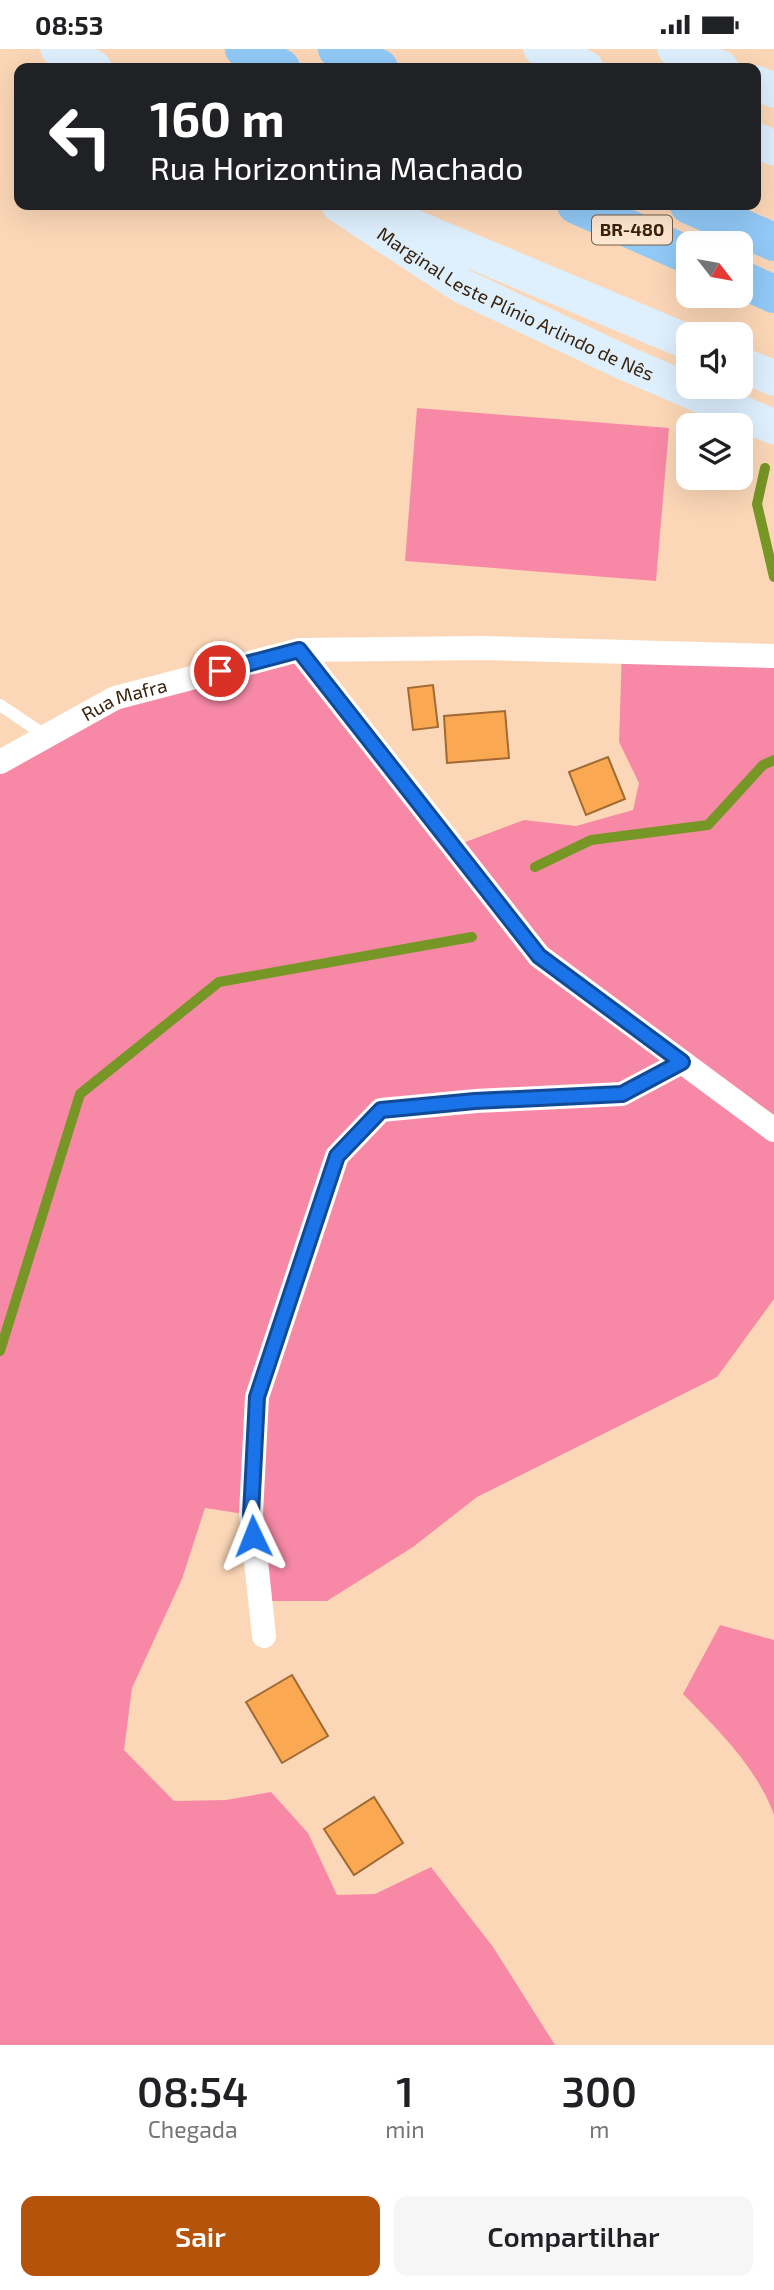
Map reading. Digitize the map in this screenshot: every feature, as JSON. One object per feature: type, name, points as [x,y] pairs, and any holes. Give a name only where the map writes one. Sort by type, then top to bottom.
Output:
[{"type":"highway","points":[[244,49],[271,63]]},
{"type":"highway","points":[[337,49],[368,63]]},
{"type":"highway","name":"BR-480","points":[[587,210],[676,250]]},
{"type":"highway","name":"BR-480","points":[[700,210],[774,242]]},
{"type":"highway","points":[[753,285],[774,294]]},
{"type":"main road","points":[[58,49],[85,63]]},
{"type":"main road","points":[[541,49],[574,63]]},
{"type":"main road","points":[[675,49],[709,63]]},
{"type":"main road","name":"Marginal Leste Plínio Arlindo de Nês","points":[[347,210],[463,286],[625,363],[774,427]]},
{"type":"main road","name":"Marginal Leste Plínio Arlindo de Nês","points":[[372,210],[676,337]]},
{"type":"main road","points":[[753,369],[774,378]]},
{"type":"street","name":"Rua Mafra","points":[[0,762],[115,698],[299,650],[484,648],[774,656]]},
{"type":"street","points":[[299,650],[539,956],[774,1130]]},
{"type":"street","points":[[264,1636],[251,1514],[257,1397],[337,1156],[381,1110],[475,1101],[622,1094],[682,1062]]},
{"type":"lane","points":[[0,705],[47,736]]},
{"type":"shaded area","points":[[417,408],[669,428],[656,581],[405,561]]},
{"type":"shaded area","points":[[299,650],[452,847],[524,820],[576,826],[633,810],[639,783],[619,742],[622,650],[774,656],[774,1299],[717,1377],[477,1497],[413,1547],[327,1601],[260,1601],[251,1515],[205,1508],[182,1579],[132,1688],[124,1750],[174,1801],[226,1800],[271,1792],[308,1833],[337,1895],[375,1894],[431,1867],[493,1947],[555,2045],[0,2045],[0,762],[115,698]]},
{"type":"shaded area","points":[[720,1625],[774,1640],[774,1815],[747,1765],[683,1694]]},
{"type":"building","points":[[433,685],[438,727],[413,730],[408,688]]},
{"type":"building","points":[[505,711],[509,758],[447,763],[444,716]]},
{"type":"building","points":[[608,757],[625,799],[586,815],[569,772]]},
{"type":"building","points":[[292,1675],[328,1736],[282,1763],[246,1702]]},
{"type":"building","points":[[374,1797],[403,1843],[354,1875],[324,1829]]},
{"type":"waterway","points":[[765,468],[757,504],[774,577]]},
{"type":"waterway","points":[[535,867],[591,840],[708,825],[763,765],[774,760]]},
{"type":"waterway","points":[[0,1351],[80,1094],[219,982],[472,937]]},
{"type":"route","points":[[220,671],[299,650],[386,765],[539,956],[682,1062],[622,1094],[475,1101],[381,1110],[337,1156],[257,1397],[251,1514],[253,1536]]}]
